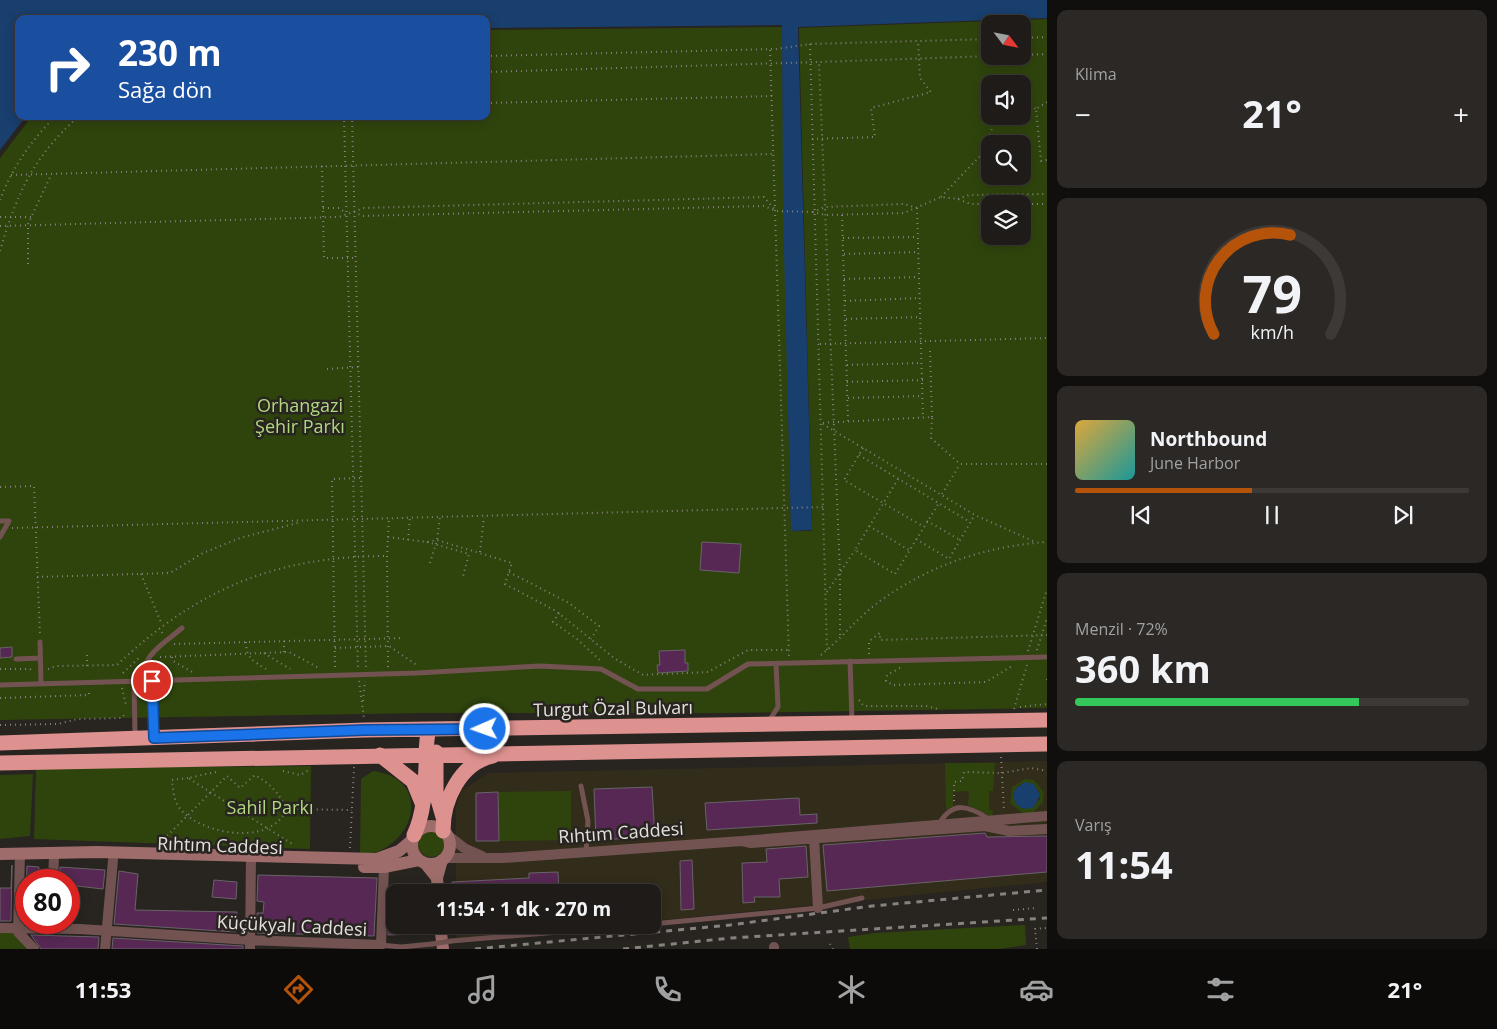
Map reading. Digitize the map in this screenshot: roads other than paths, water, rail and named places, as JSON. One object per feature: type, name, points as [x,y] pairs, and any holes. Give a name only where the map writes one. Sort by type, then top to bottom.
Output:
[{"type":"highway","name":"Turgut Özal Bulvarı","points":[[3,742],[135,736],[154,738],[365,730],[1047,720]]},
{"type":"highway","points":[[413,837],[420,823],[431,755],[436,742],[429,730]]},
{"type":"highway","points":[[0,763],[1047,744]]},
{"type":"highway","points":[[444,827],[456,781],[486,758],[507,753]]},
{"type":"highway","points":[[380,755],[413,781],[422,804]]},
{"type":"highway","points":[[431,755],[436,793],[444,827]]},
{"type":"street","points":[[832,835],[989,819],[1047,816]]},
{"type":"street","points":[[437,878],[412,850],[413,837],[419,829],[430,826],[444,827],[450,847],[443,859],[437,878],[437,884]]},
{"type":"street","points":[[832,835],[985,826],[1009,831],[1047,829]]},
{"type":"street","name":"Rıhtım Caddesi","points":[[444,827],[474,853],[503,858]]},
{"type":"street","name":"Rıhtım Caddesi","points":[[742,841],[752,843],[832,835]]},
{"type":"street","name":"Rıhtım Caddesi","points":[[443,859],[503,858],[832,835]]},
{"type":"street","name":"Rıhtım Caddesi","points":[[20,854],[113,860],[384,858],[399,851],[413,837]]},
{"type":"street","points":[[814,838],[818,908]]},
{"type":"street","name":"Rıhtım Caddesi","points":[[0,854],[149,853],[384,867],[422,862]]},
{"type":"street","points":[[20,854],[20,869]]},
{"type":"street","points":[[53,869],[54,857]]},
{"type":"street","points":[[422,862],[432,864],[443,859]]},
{"type":"street","points":[[105,949],[113,860]]},
{"type":"street","points":[[250,944],[251,860]]},
{"type":"street","points":[[369,949],[381,945],[384,867]]},
{"type":"street","name":"Küçükyalı Caddesi","points":[[0,928],[15,928]]},
{"type":"street","name":"Küçükyalı Caddesi","points":[[80,928],[250,944],[381,945]]},
{"type":"street","points":[[20,934],[34,949]]},
{"type":"lane","points":[[0,520],[9,521],[0,537]]},
{"type":"lane","points":[[141,680],[143,666],[152,653],[182,628]]},
{"type":"lane","points":[[40,642],[40,682]]},
{"type":"lane","points":[[0,685],[40,682],[152,681],[358,671],[417,673],[531,666],[601,668],[638,689],[707,689],[748,664],[776,664],[789,661],[1047,657]]},
{"type":"lane","points":[[16,659],[40,658]]},
{"type":"lane","points":[[850,661],[852,723]]},
{"type":"lane","points":[[767,724],[778,707],[776,664]]},
{"type":"lane","points":[[134,681],[135,736]]},
{"type":"lane","points":[[152,681],[154,738]]},
{"type":"lane","points":[[581,786],[588,821],[586,852]]},
{"type":"lane","points":[[938,824],[943,817],[954,809],[968,808],[989,819]]},
{"type":"lane","points":[[661,923],[818,908],[862,898]]},
{"type":"lane","name":"Küçükyalı Caddesi","points":[[381,945],[401,947],[441,939],[513,934]]},
{"type":"water","points":[[0,0],[1047,0],[1047,18],[1031,19],[1031,15],[981,15],[981,20],[798,27],[812,530],[791,531],[783,210],[782,25],[490,28],[490,15],[15,15],[15,120],[23,120],[0,150]]},
{"type":"water","points":[[1025,782],[1034,784],[1040,795],[1034,807],[1029,809],[1018,806],[1014,799],[1015,789]]},
{"type":"railway","points":[[475,949],[730,925],[872,906],[1047,890]]},
{"type":"railway","points":[[623,949],[731,938],[1047,918]]},
{"type":"park label","name":"Orhangazi Şehir Parkı","points":[[300,415]]},
{"type":"park label","name":"Sahil Parkı","points":[[270,807]]}]
